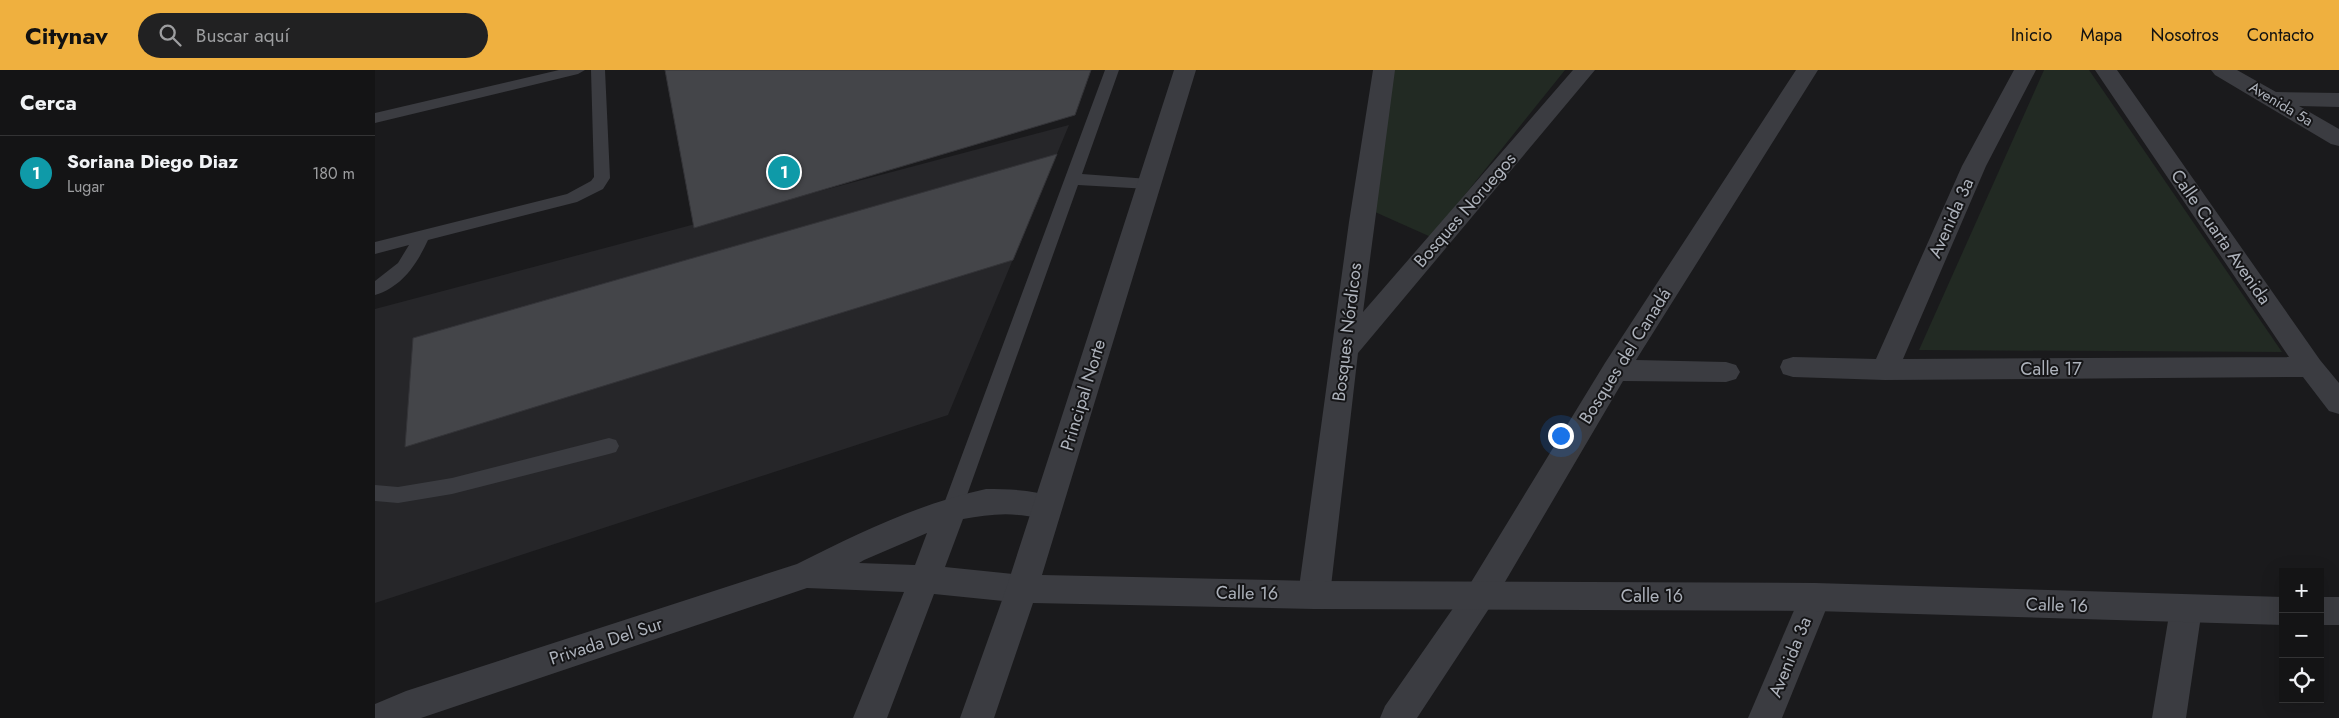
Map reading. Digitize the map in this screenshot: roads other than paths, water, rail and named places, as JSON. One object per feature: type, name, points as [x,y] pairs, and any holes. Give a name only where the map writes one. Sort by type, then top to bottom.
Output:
[{"type":"street","name":"Principal Norte","points":[[977,718],[1022,588],[1185,70]]},
{"type":"street","name":"Bosques Nórdicos","points":[[1314,595],[1361,222],[1384,70]]},
{"type":"street","name":"Bosques Noruegos","points":[[1345,350],[1585,70]]},
{"type":"street","name":"Bosques del Canadá","points":[[1397,718],[1481,594],[1615,370],[1807,70]]},
{"type":"street","name":"Avenida 3a","points":[[1885,370],[1974,166],[2025,70]]},
{"type":"street","name":"Calle Cuarta Avenida","points":[[2106,70],[2310,367],[2339,403]]},
{"type":"street","name":"Avenida 5a","points":[[2222,70],[2339,139]]},
{"type":"street","points":[[2273,99],[2339,100]]},
{"type":"street","name":"Calle 17","points":[[1793,367],[1885,370],[2310,367]]},
{"type":"street","points":[[1615,370],[1726,372]]},
{"type":"street","name":"Privada Del Sur","points":[[393,712],[805,575],[853,551],[952,509],[986,502],[1018,502],[1047,507]]},
{"type":"street","points":[[870,718],[952,509]]},
{"type":"street","name":"Privada Del Sur","points":[[805,575],[925,579],[1022,588]]},
{"type":"street","name":"Calle 16","points":[[1022,588],[1314,595],[1481,594],[1815,597],[2279,611]]},
{"type":"street","name":"Avenida 3a","points":[[1765,718],[1815,597]]},
{"type":"street","points":[[2169,718],[2186,609]]},
{"type":"street","points":[[2324,611],[2339,611]]},
{"type":"lane","points":[[375,118],[578,70]]},
{"type":"lane","points":[[375,248],[571,198],[597,185],[602,178],[598,70]]},
{"type":"lane","points":[[952,509],[1112,70]]},
{"type":"lane","points":[[1073,179],[1149,184]]},
{"type":"lane","points":[[375,289],[392,280],[407,266],[421,236]]},
{"type":"lane","points":[[375,494],[398,495],[452,486],[609,446]]},
{"type":"place","name":"Soriana Diego Diaz","points":[[784,172]]}]
